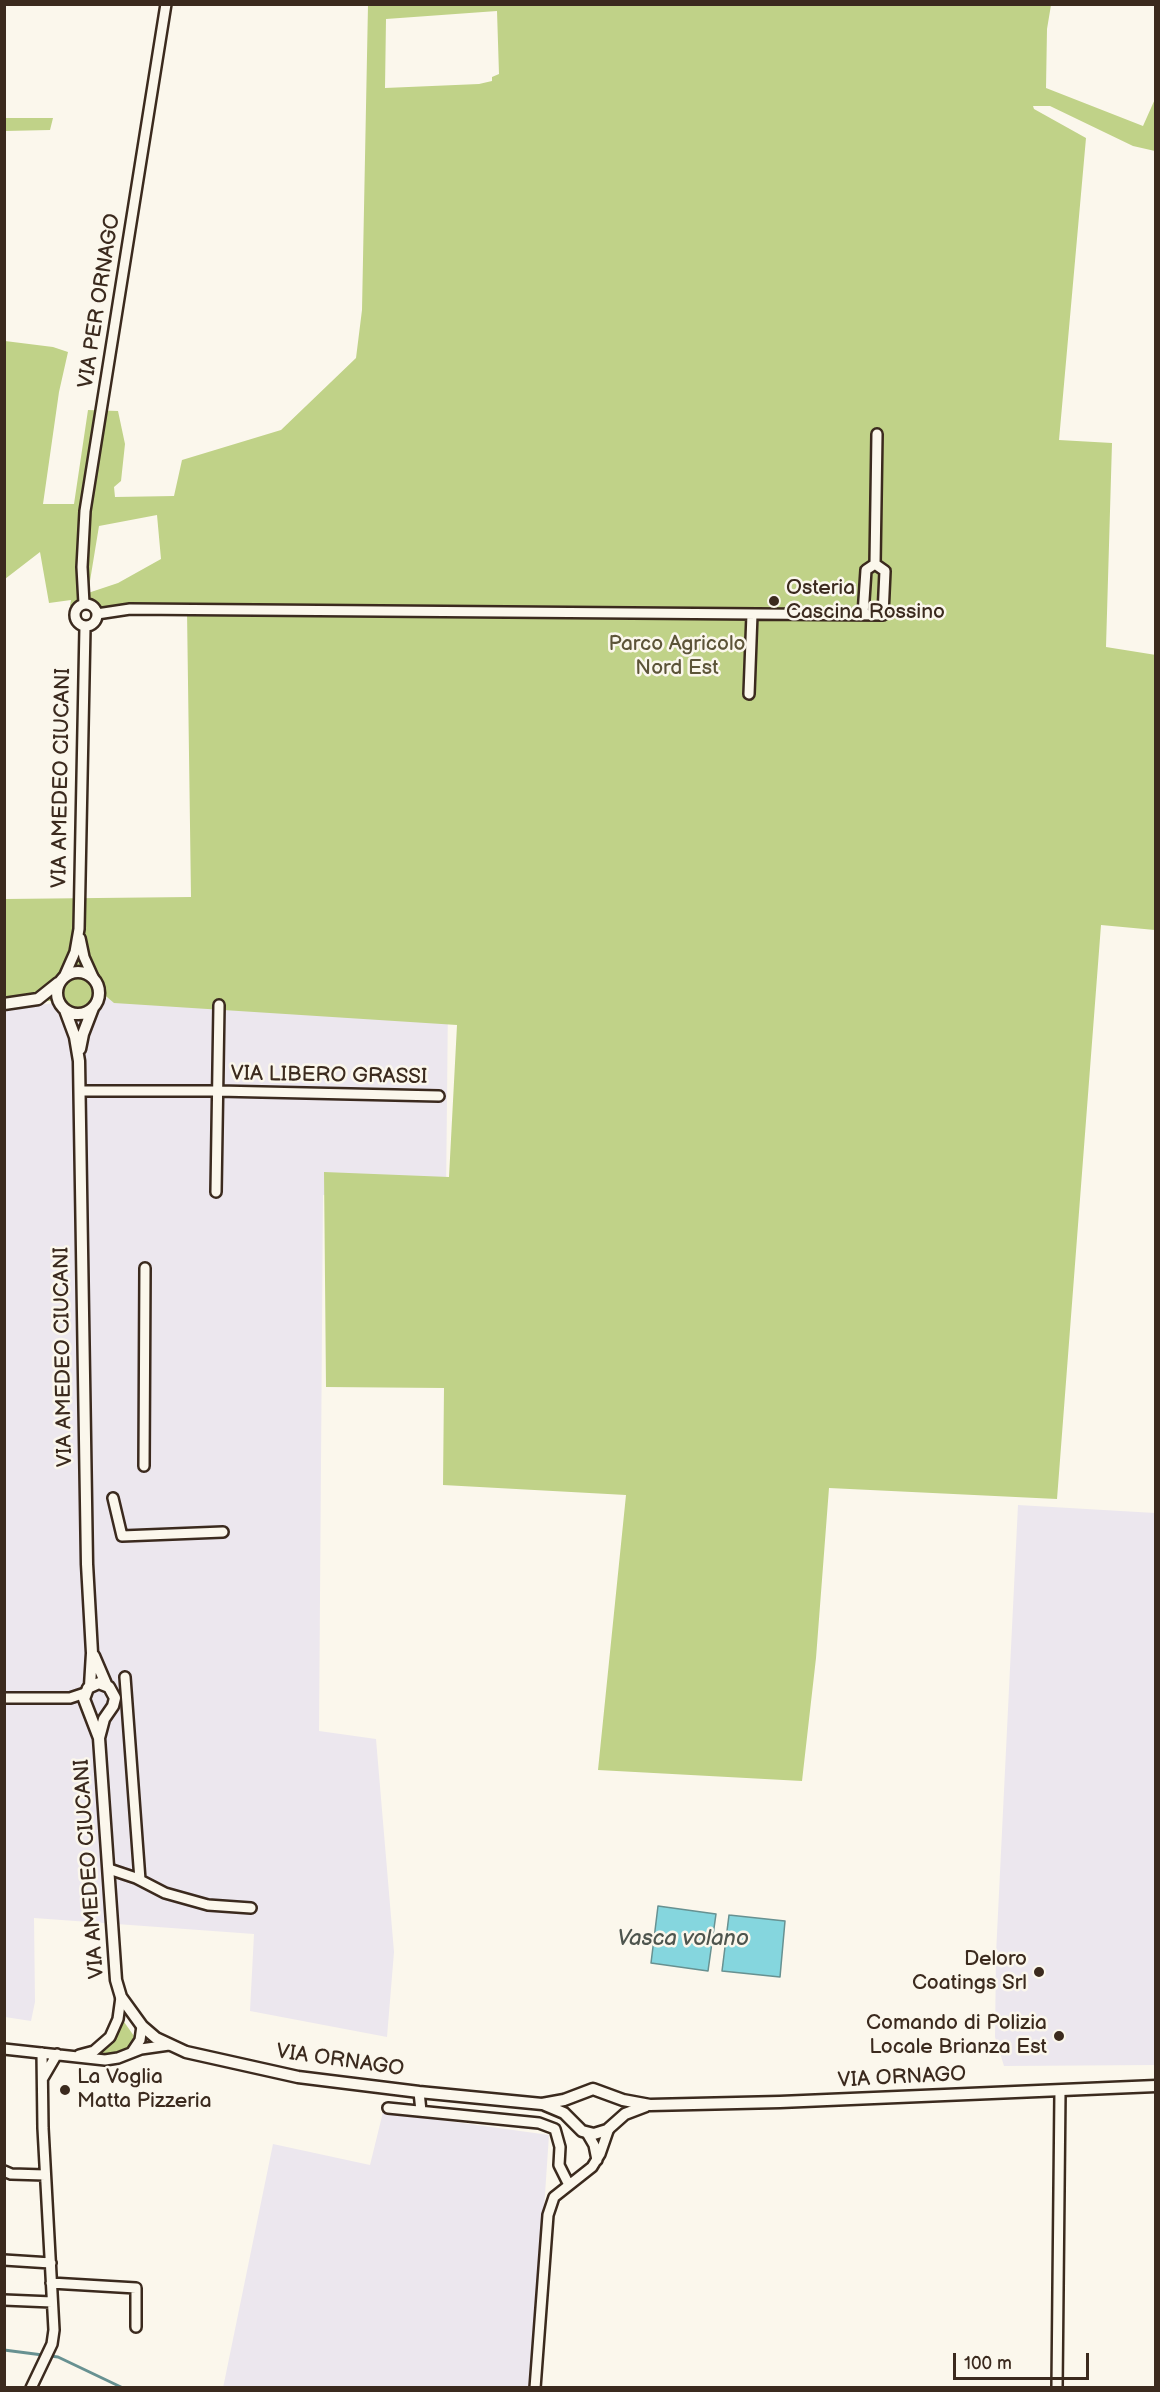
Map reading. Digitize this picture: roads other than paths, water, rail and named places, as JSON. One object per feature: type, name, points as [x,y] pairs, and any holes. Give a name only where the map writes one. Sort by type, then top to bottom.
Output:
[{"type":"main road","points":[[4,1004],[41,997],[62,980],[78,971],[93,977]]},
{"type":"main road","name":"VIA AMEDEO CIUCANI","points":[[78,1061],[83,1034],[100,992],[93,977]]},
{"type":"main road","name":"VIA AMEDEO CIUCANI","points":[[62,980],[57,996],[75,1037],[80,1091],[87,1564],[92,1653],[87,1698],[99,1738],[114,1959],[121,1997],[142,2026]]},
{"type":"main road","points":[[30,1000],[48,1002],[78,1014],[93,1008]]},
{"type":"main road","name":"VIA AMEDEO CIUCANI","points":[[92,1653],[115,1698],[113,1706],[107,1712],[99,1738]]},
{"type":"main road","points":[[106,1684],[99,1683],[87,1698],[98,1714],[107,1712]]},
{"type":"main road","name":"VIA ORNAGO","points":[[142,2026],[169,2045],[219,2061],[298,2077],[542,2104],[564,2100],[593,2089],[650,2105]]},
{"type":"main road","name":"VIA ORNAGO","points":[[542,2104],[564,2113],[587,2133],[598,2133],[629,2111],[650,2105],[780,2102],[1155,2086]]},
{"type":"main road","points":[[574,2122],[572,2107],[580,2093]]},
{"type":"main road","points":[[608,2094],[616,2108],[611,2125]]},
{"type":"street","name":"VIA PER ORNAGO","points":[[84,604],[82,567],[85,511],[166,4]]},
{"type":"street","points":[[875,564],[877,434]]},
{"type":"street","points":[[98,614],[130,609],[883,615],[885,571],[875,564]]},
{"type":"street","points":[[863,615],[866,570],[875,564]]},
{"type":"street","points":[[84,604],[91,605],[98,614],[95,623],[85,627],[79,624],[75,616],[78,607],[84,604]]},
{"type":"street","points":[[749,694],[752,614]]},
{"type":"street","name":"VIA AMEDEO CIUCANI","points":[[62,980],[75,952],[79,929],[85,627]]},
{"type":"street","name":"VIA AMEDEO CIUCANI","points":[[79,929],[84,954],[93,977]]},
{"type":"street","name":"VIA LIBERO GRASSI","points":[[216,1192],[219,1005]]},
{"type":"street","name":"VIA LIBERO GRASSI","points":[[80,1091],[218,1091],[440,1096]]},
{"type":"street","points":[[144,1467],[145,1268]]},
{"type":"street","points":[[113,1498],[122,1536],[223,1532]]},
{"type":"street","points":[[125,1677],[140,1880]]},
{"type":"street","points":[[4,1698],[87,1698]]},
{"type":"street","points":[[109,1869],[140,1880],[165,1893],[208,1905],[250,1908]]},
{"type":"street","points":[[74,2056],[94,2051],[110,2037],[118,2019],[121,1997]]},
{"type":"street","points":[[132,2052],[140,2040],[142,2026]]},
{"type":"street","points":[[4,2049],[105,2060],[169,2045]]},
{"type":"street","points":[[31,2387],[52,2344],[54,2330],[45,2175],[42,2053]]},
{"type":"street","points":[[43,2078],[57,2054]]},
{"type":"street","points":[[1057,2388],[1060,2091]]},
{"type":"street","points":[[419,2092],[421,2111]]},
{"type":"street","points":[[388,2108],[539,2123],[555,2129],[560,2147],[559,2165],[569,2185]]},
{"type":"street","points":[[536,2388],[548,2215],[554,2197],[588,2172],[597,2160],[611,2125]]},
{"type":"street","points":[[587,2133],[594,2145],[597,2160]]},
{"type":"street","points":[[4,2171],[11,2175],[45,2175]]},
{"type":"street","points":[[4,2260],[51,2263]]},
{"type":"street","points":[[51,2283],[136,2288],[136,2327]]},
{"type":"street","points":[[4,2300],[52,2302]]},
{"type":"water","name":"Vasca volano","points":[[658,1906],[716,1914],[708,1971],[651,1963]]},
{"type":"water","name":"Vasca volano","points":[[729,1915],[785,1921],[780,1977],[722,1971]]},
{"type":"waterway","points":[[4,2350],[58,2357],[123,2388]]},
{"type":"place","name":"Osteria Cascina Rossino","points":[[774,601]]},
{"type":"place","name":"Deloro Coatings Srl","points":[[1039,1972]]},
{"type":"place","name":"Comando di Polizia Locale Brianza Est","points":[[1059,2036]]},
{"type":"place","name":"La Voglia Matta Pizzeria","points":[[65,2090]]},
{"type":"park label","name":"Parco Agricolo Nord Est","points":[[677,657]]}]
